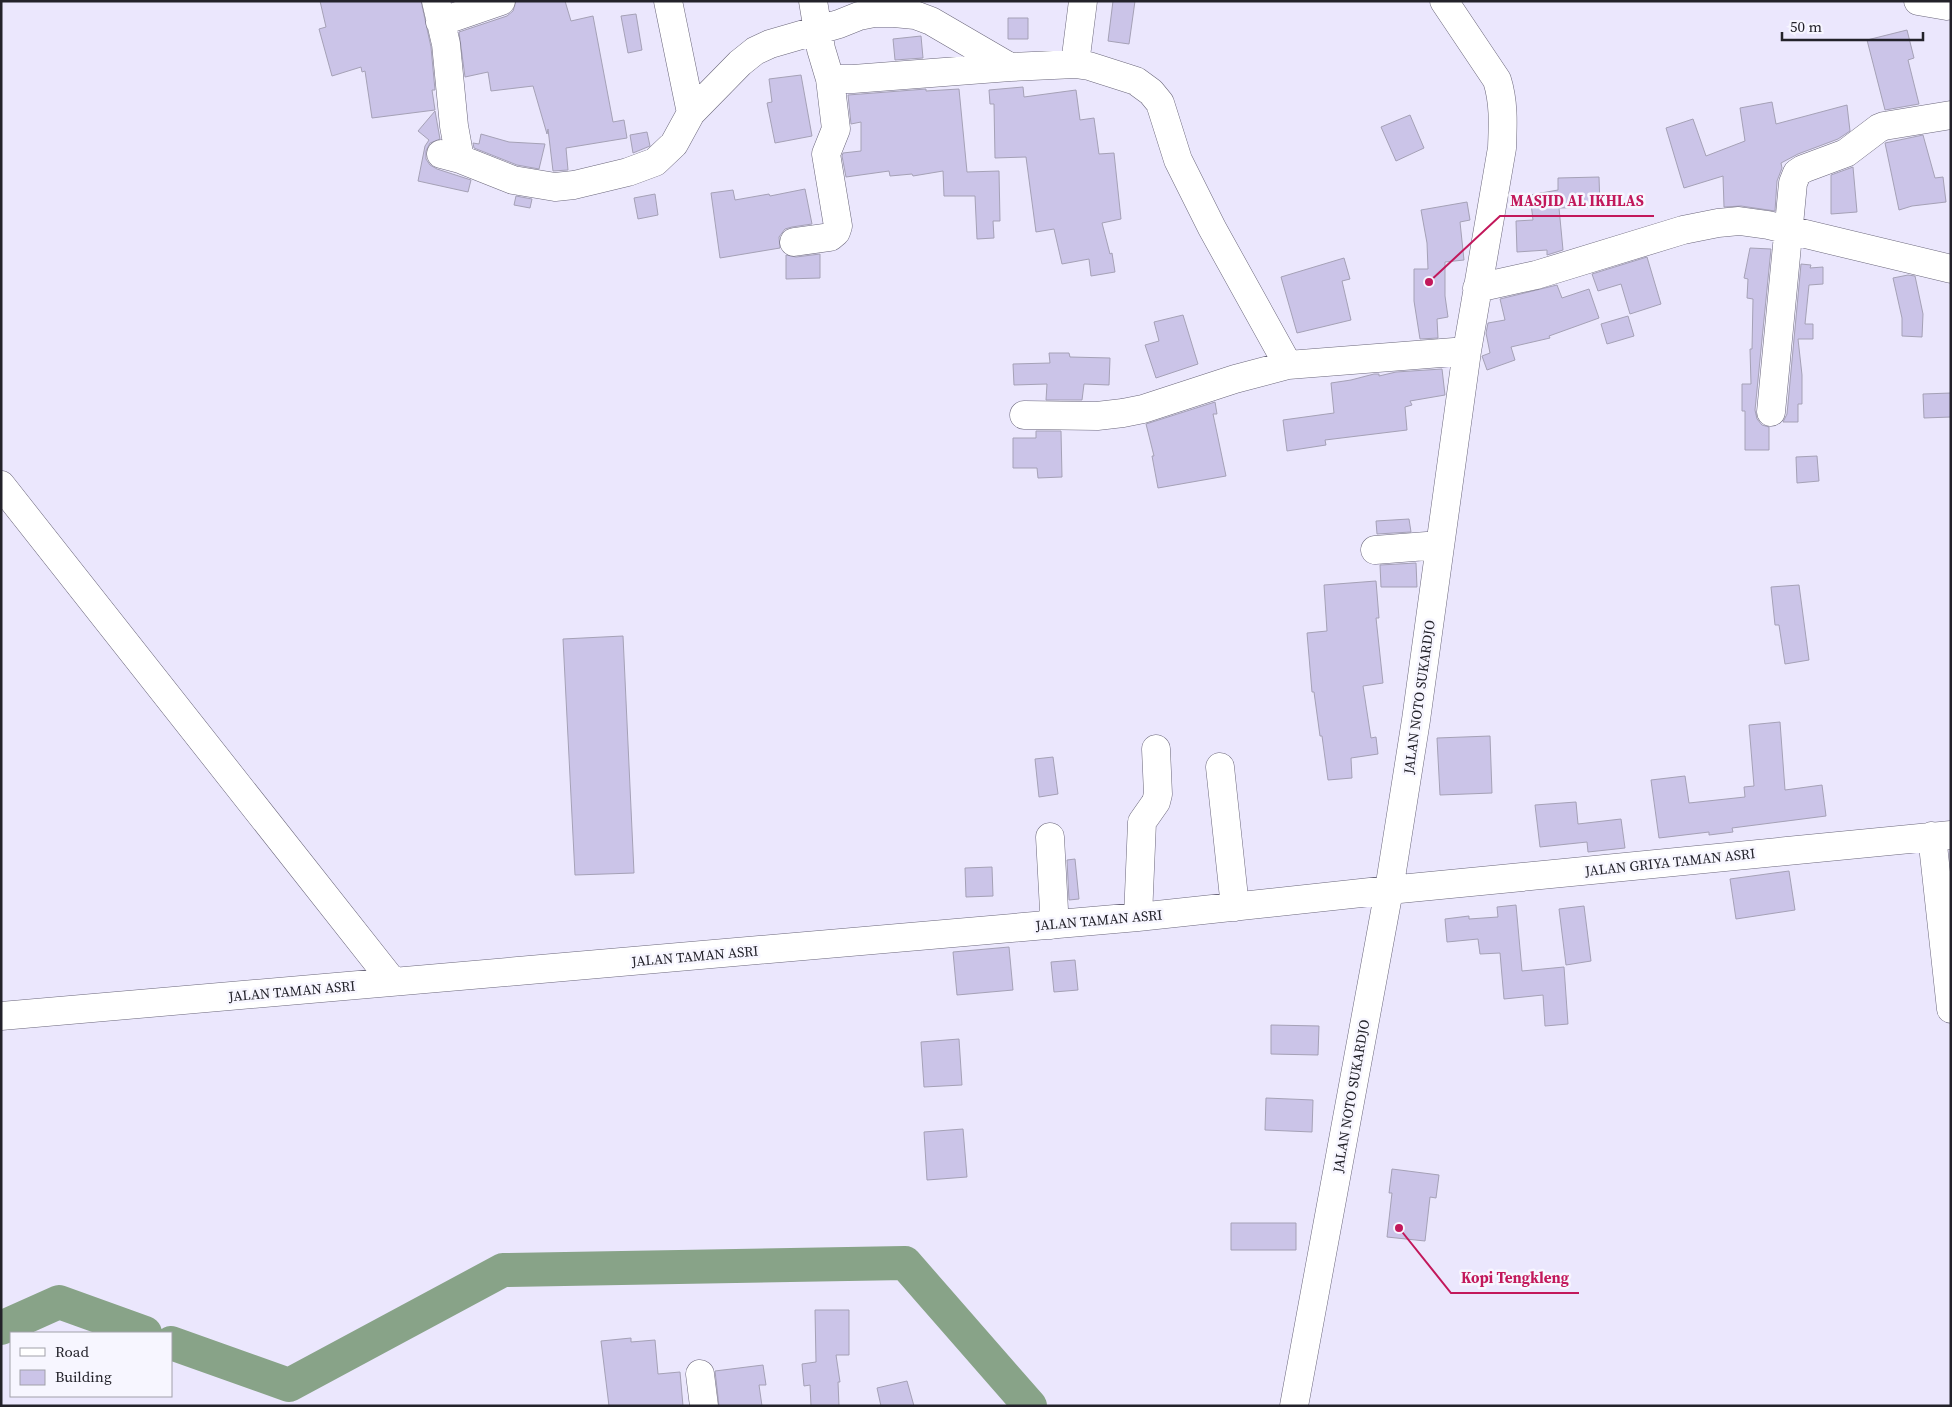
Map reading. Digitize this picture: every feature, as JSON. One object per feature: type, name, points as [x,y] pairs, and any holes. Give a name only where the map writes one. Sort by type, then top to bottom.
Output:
[{"type":"street","points":[[501,1],[438,12],[446,44],[454,126],[451,157],[513,180],[555,187],[574,185],[628,172],[655,162],[674,144],[691,114],[740,63],[755,51],[770,44],[839,24],[859,16],[894,12],[915,15],[931,21],[1010,66]]},
{"type":"street","points":[[668,1],[691,114]]},
{"type":"street","points":[[794,242],[830,236],[836,232],[838,226],[826,154],[836,128],[830,79],[813,1]]},
{"type":"street","points":[[1075,64],[1083,1]]},
{"type":"street","name":"JALAN NOTO SUKARDJO","points":[[1294,1406],[1389,890],[1416,720],[1467,351],[1502,148],[1502,94],[1497,80],[1444,1]]},
{"type":"street","points":[[1918,1],[1951,5]]},
{"type":"street","points":[[830,79],[853,79],[1010,66],[1075,64],[1088,66],[1136,81],[1151,92],[1160,103],[1178,160],[1212,228],[1288,364]]},
{"type":"street","points":[[1771,412],[1794,183],[1798,174],[1803,169],[1846,153],[1884,126],[1951,115]]},
{"type":"street","points":[[1478,288],[1536,275],[1683,230],[1718,223],[1739,222],[1768,225],[1951,269]]},
{"type":"street","points":[[1024,415],[1097,416],[1123,413],[1143,409],[1288,364],[1467,351]]},
{"type":"street","points":[[1,485],[393,982]]},
{"type":"street","points":[[1375,550],[1440,545]]},
{"type":"street","points":[[1138,917],[1142,822],[1156,802],[1158,794],[1156,749]]},
{"type":"street","points":[[1220,767],[1235,906]]},
{"type":"street","points":[[1050,836],[1054,910],[1050,925]]},
{"type":"street","points":[[1941,836],[1951,1009]]},
{"type":"street","name":"JALAN GRIYA TAMAN ASRI","points":[[1389,890],[1941,836]]},
{"type":"street","name":"JALAN TAMAN ASRI","points":[[1,1016],[1050,925],[1389,890]]},
{"type":"street","points":[[700,1374],[704,1406]]},
{"type":"building","points":[[320,1],[421,1],[431,47],[435,90],[432,90],[435,110],[372,118],[365,71],[362,72],[361,67],[332,76],[319,29],[326,27]]},
{"type":"building","points":[[516,1],[565,1],[571,21],[593,16],[613,122],[624,120],[627,138],[566,148],[568,170],[553,171],[548,129],[547,134],[533,86],[491,91],[488,72],[465,77],[459,32],[507,16],[513,11]]},
{"type":"building","points":[[1113,1],[1135,1],[1129,44],[1108,41]]},
{"type":"building","points":[[636,14],[642,50],[628,53],[621,16]]},
{"type":"building","points":[[1008,18],[1028,18],[1028,39],[1008,39]]},
{"type":"building","points":[[1907,30],[1914,58],[1908,60],[1919,104],[1885,110],[1867,40]]},
{"type":"building","points":[[921,36],[923,58],[895,60],[893,39]]},
{"type":"building","points":[[801,75],[812,136],[775,143],[767,103],[772,102],[769,79]]},
{"type":"building","points":[[1023,87],[1024,97],[1076,90],[1080,120],[1094,118],[1099,154],[1114,153],[1121,219],[1102,223],[1110,254],[1112,253],[1115,272],[1091,276],[1089,259],[1062,264],[1054,229],[1036,232],[1026,157],[995,158],[994,104],[990,104],[989,90]]},
{"type":"building","points":[[926,89],[926,91],[959,89],[967,172],[999,171],[1000,221],[993,221],[994,238],[977,239],[975,196],[944,196],[943,171],[913,176],[912,174],[890,176],[889,171],[846,177],[843,153],[861,151],[861,122],[851,124],[848,95]]},
{"type":"building","points":[[1772,102],[1776,124],[1847,105],[1850,131],[1838,139],[1798,154],[1781,163],[1782,168],[1777,181],[1775,211],[1741,206],[1724,207],[1723,176],[1684,188],[1666,128],[1693,119],[1706,156],[1745,141],[1740,108]]},
{"type":"building","points":[[435,111],[440,139],[430,143],[426,151],[426,159],[430,165],[437,169],[471,180],[468,192],[418,181],[425,146],[429,140],[418,131]]},
{"type":"building","points":[[1410,115],[1424,148],[1396,161],[1381,127]]},
{"type":"building","points":[[647,132],[650,146],[633,153],[630,135]]},
{"type":"building","points":[[481,134],[509,142],[545,144],[539,169],[517,165],[474,148],[473,143],[479,144]]},
{"type":"building","points":[[1923,135],[1935,178],[1943,177],[1946,202],[1912,206],[1899,210],[1885,143]]},
{"type":"building","points":[[1853,167],[1857,212],[1831,214],[1831,175]]},
{"type":"building","points":[[1599,177],[1600,207],[1559,208],[1563,250],[1547,255],[1547,250],[1517,252],[1516,221],[1533,220],[1530,195],[1558,190],[1558,178]]},
{"type":"building","points":[[805,189],[812,224],[785,229],[779,237],[780,248],[720,258],[711,193],[733,190],[735,200]]},
{"type":"building","points":[[655,194],[658,215],[638,219],[634,198]]},
{"type":"building","points":[[516,196],[532,199],[530,208],[514,205]]},
{"type":"building","points":[[1467,202],[1470,220],[1460,222],[1464,260],[1445,262],[1445,296],[1448,317],[1437,319],[1438,338],[1420,339],[1414,301],[1414,269],[1428,269],[1427,243],[1421,210]]},
{"type":"building","points":[[1750,248],[1771,249],[1755,410],[1757,419],[1762,425],[1769,427],[1769,450],[1745,450],[1745,411],[1742,411],[1742,384],[1751,384],[1750,349],[1752,349],[1753,299],[1747,298],[1748,279],[1744,278]]},
{"type":"building","points":[[820,254],[820,278],[786,279],[786,255],[796,257]]},
{"type":"building","points":[[1647,257],[1661,304],[1630,314],[1621,284],[1598,291],[1592,274]]},
{"type":"building","points":[[1344,258],[1350,279],[1342,281],[1351,320],[1297,333],[1281,277]]},
{"type":"building","points":[[1801,264],[1811,265],[1810,268],[1823,267],[1823,284],[1809,285],[1805,324],[1813,324],[1813,339],[1798,339],[1802,375],[1802,404],[1798,404],[1798,422],[1783,422],[1787,414]]},
{"type":"building","points":[[1908,275],[1915,276],[1923,314],[1922,337],[1902,336],[1902,318],[1893,278]]},
{"type":"building","points":[[1557,285],[1562,298],[1589,289],[1599,318],[1549,336],[1550,338],[1511,347],[1515,360],[1487,370],[1482,356],[1490,353],[1486,333],[1488,323],[1505,320],[1500,299]]},
{"type":"building","points":[[1183,315],[1198,364],[1156,378],[1145,345],[1159,341],[1154,322]]},
{"type":"building","points":[[1628,316],[1634,336],[1607,344],[1601,324]]},
{"type":"building","points":[[1049,353],[1069,353],[1070,357],[1110,358],[1109,385],[1084,384],[1082,400],[1046,400],[1047,384],[1014,385],[1013,364],[1050,363]]},
{"type":"building","points":[[1442,369],[1445,395],[1410,401],[1412,405],[1405,407],[1407,430],[1325,440],[1326,445],[1287,451],[1283,420],[1334,413],[1331,383],[1374,374],[1379,374],[1379,376],[1396,372]]},
{"type":"building","points":[[1951,393],[1951,417],[1924,418],[1923,394]]},
{"type":"building","points":[[1215,402],[1217,414],[1213,414],[1226,476],[1158,488],[1152,456],[1154,456],[1146,424]]},
{"type":"building","points":[[1036,431],[1061,431],[1062,477],[1038,478],[1037,468],[1013,468],[1013,438],[1036,438]]},
{"type":"building","points":[[1817,456],[1819,481],[1797,483],[1796,457]]},
{"type":"building","points":[[1409,519],[1411,532],[1377,534],[1376,521]]},
{"type":"building","points":[[1416,563],[1417,587],[1381,587],[1380,565]]},
{"type":"building","points":[[1376,581],[1379,618],[1376,618],[1383,683],[1363,686],[1371,738],[1376,737],[1378,754],[1351,758],[1352,778],[1328,780],[1314,692],[1312,692],[1307,633],[1327,631],[1324,585]]},
{"type":"building","points":[[1799,585],[1809,660],[1785,664],[1779,625],[1775,625],[1771,587]]},
{"type":"building","points":[[623,636],[634,873],[575,875],[563,639]]},
{"type":"building","points":[[1780,722],[1785,790],[1822,785],[1826,816],[1732,828],[1733,832],[1709,835],[1709,832],[1659,838],[1651,780],[1685,776],[1689,803],[1745,797],[1744,787],[1754,786],[1749,725]]},
{"type":"building","points":[[1490,736],[1492,793],[1440,795],[1437,738]]},
{"type":"building","points":[[1053,757],[1058,794],[1039,797],[1035,759]]},
{"type":"building","points":[[1576,802],[1578,824],[1621,819],[1625,848],[1588,852],[1587,842],[1540,847],[1535,805]]},
{"type":"building","points":[[1075,859],[1079,899],[1069,900],[1067,860]]},
{"type":"building","points":[[992,867],[993,896],[966,897],[965,868]]},
{"type":"building","points":[[1789,871],[1795,910],[1736,919],[1730,879]]},
{"type":"building","points":[[1516,905],[1522,971],[1564,967],[1568,1024],[1545,1026],[1543,995],[1504,999],[1500,953],[1480,954],[1478,939],[1447,942],[1445,919],[1469,916],[1469,919],[1498,917],[1497,907]]},
{"type":"building","points":[[1584,906],[1591,961],[1566,965],[1559,909]]},
{"type":"building","points":[[1009,947],[1013,990],[957,995],[953,952]]},
{"type":"building","points":[[1075,960],[1078,990],[1054,992],[1051,962]]},
{"type":"building","points":[[1271,1025],[1319,1026],[1318,1055],[1271,1054]]},
{"type":"building","points":[[959,1039],[962,1085],[924,1087],[921,1042]]},
{"type":"building","points":[[1266,1098],[1313,1100],[1312,1132],[1265,1130]]},
{"type":"building","points":[[963,1129],[967,1177],[927,1180],[924,1132]]},
{"type":"building","points":[[1392,1169],[1439,1175],[1436,1198],[1430,1197],[1425,1241],[1387,1237],[1392,1193],[1389,1193]]},
{"type":"building","points":[[1231,1223],[1296,1223],[1296,1250],[1231,1250]]},
{"type":"building","points":[[815,1310],[849,1310],[849,1355],[836,1355],[840,1382],[838,1382],[839,1406],[811,1406],[810,1385],[804,1386],[802,1364],[816,1362]]},
{"type":"building","points":[[631,1338],[631,1342],[655,1340],[658,1374],[680,1372],[683,1406],[609,1406],[601,1341]]},
{"type":"building","points":[[763,1365],[766,1385],[759,1385],[762,1406],[719,1406],[715,1371]]},
{"type":"building","points":[[907,1381],[914,1406],[881,1406],[877,1388]]},
{"type":"waterway","points":[[172,1343],[289,1385],[503,1270],[905,1263],[1030,1406]]},
{"type":"waterway","points":[[1,1328],[59,1302],[142,1332]]},
{"type":"place","name":"MASJID AL IKHLAS","points":[[1429,282]]},
{"type":"place","name":"Kopi Tengkleng","points":[[1399,1228]]}]
